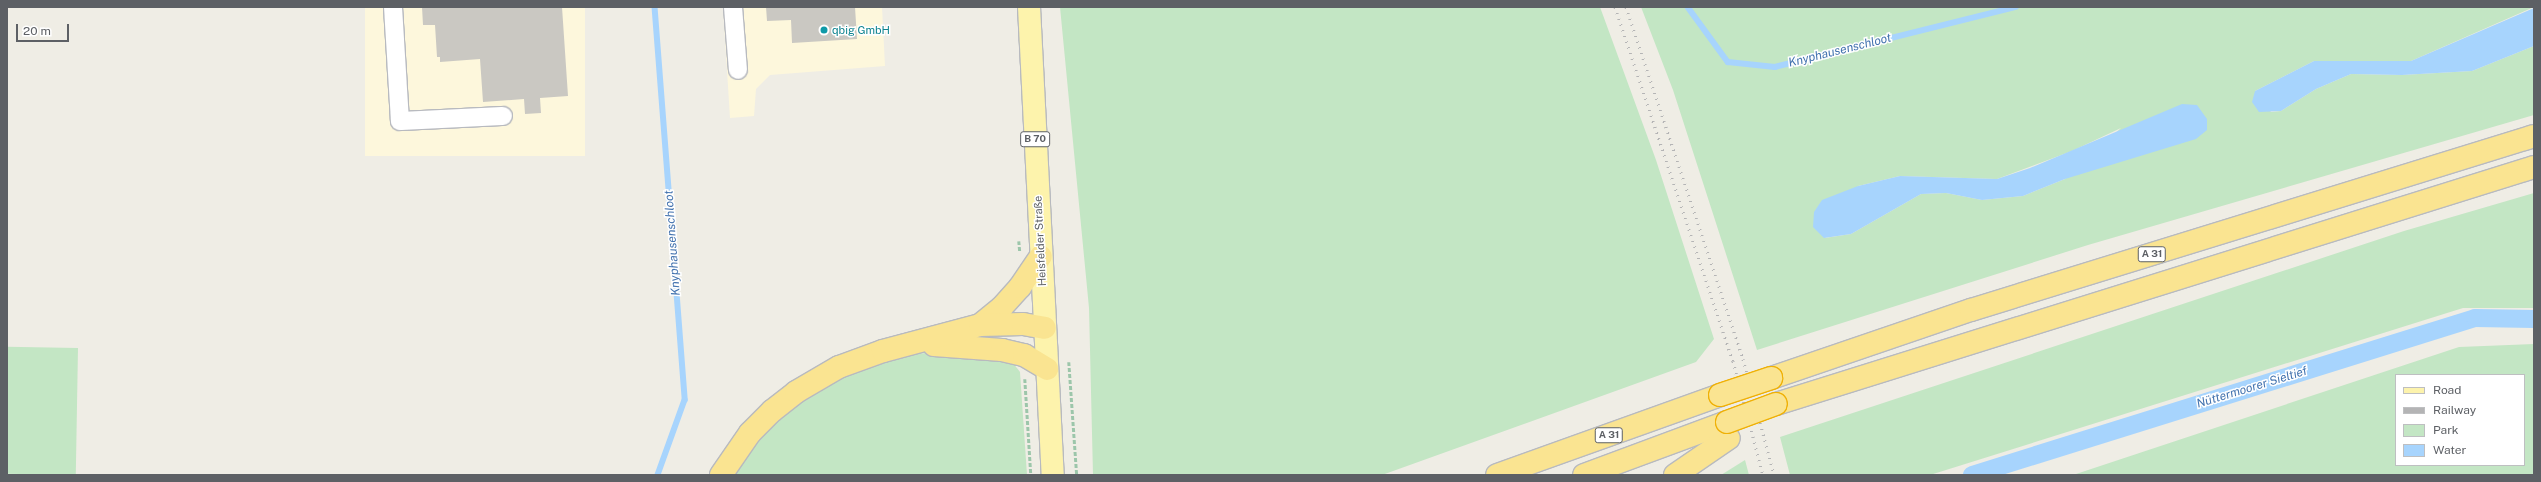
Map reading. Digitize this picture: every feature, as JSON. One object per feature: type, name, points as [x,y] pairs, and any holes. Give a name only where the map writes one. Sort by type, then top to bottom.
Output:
[{"type":"highway","name":"A 31","points":[[1497,475],[1720,395],[1978,308],[2534,136]]},
{"type":"highway","name":"A 31","points":[[1584,475],[1728,430],[1750,414],[1776,404],[2534,167]]},
{"type":"highway","points":[[980,325],[1002,307],[1020,287],[1041,256]]},
{"type":"highway","points":[[721,475],[750,432],[796,392],[818,378],[855,360],[980,325],[1023,324],[1045,328]]},
{"type":"highway","points":[[909,345],[965,346],[1002,350],[1024,355],[1047,369]]},
{"type":"highway","points":[[1676,475],[1728,430]]},
{"type":"main road","name":"Heisfelder Straße","points":[[1029,7],[1053,475]]},
{"type":"lane","points":[[393,7],[400,121],[503,116]]},
{"type":"lane","points":[[733,7],[738,70]]},
{"type":"shaded area","points":[[365,7],[585,7],[585,156],[365,156]]},
{"type":"shaded area","points":[[723,7],[882,7],[885,66],[770,75],[756,89],[754,116],[730,118]]},
{"type":"green space","points":[[1060,7],[1600,7],[1656,160],[1714,339],[1696,362],[1382,475],[1093,475],[1089,308]]},
{"type":"green space","points":[[1641,7],[2534,7],[2411,61],[2314,61],[2255,91],[2271,112],[2281,111],[2316,89],[2351,74],[2402,75],[2472,71],[2534,46],[2534,115],[2088,245],[1757,350],[1673,90]],"holes":[[[2121,128],[2065,179],[2023,196],[1982,200],[1946,193],[1921,194],[1851,234],[1825,238],[1858,186],[1900,176],[1997,179],[2072,151]]]},
{"type":"green space","points":[[2534,193],[2534,308],[2463,308],[1930,475],[1790,475],[1780,437],[2404,231]]},
{"type":"green space","points":[[2534,344],[2534,475],[2073,475],[2459,347]]},
{"type":"green space","points":[[7,347],[78,348],[76,475],[7,474]]},
{"type":"green space","points":[[952,351],[1013,363],[1020,372],[1027,475],[733,475],[760,435],[809,392],[870,365],[914,354]]},
{"type":"green space","points":[[1745,460],[1749,475],[1721,475]]},
{"type":"water","points":[[2534,8],[2534,46],[2472,71],[2402,75],[2351,74],[2316,89],[2281,111],[2259,112],[2252,102],[2255,91],[2314,61],[2411,61]]},
{"type":"water","points":[[2182,104],[2197,105],[2207,119],[2207,130],[2196,139],[2065,179],[2023,196],[1982,200],[1946,193],[1921,194],[1851,234],[1824,238],[1813,227],[1814,212],[1822,200],[1858,186],[1900,176],[1997,179],[2030,168]]},
{"type":"building","points":[[422,7],[562,7],[568,96],[540,98],[541,113],[525,114],[524,99],[483,102],[480,59],[440,62],[440,57],[437,57],[435,25],[423,25]]},
{"type":"building","name":"qbig GmbH","points":[[766,7],[855,7],[857,39],[792,43],[791,20],[767,21]]},
{"type":"waterway","name":"Knyphausenschloot","points":[[655,7],[685,400],[658,475]]},
{"type":"waterway","name":"Knyphausenschloot","points":[[1688,7],[1728,62],[1775,67],[2016,7]]},
{"type":"waterway","name":"Nüttermoorer Sieltief","points":[[1972,475],[2475,318],[2534,319]]},
{"type":"railway","points":[[1615,7],[1733,361],[1763,475]]},
{"type":"railway","points":[[1626,7],[1743,359],[1774,475]]},
{"type":"place","name":"qbig GmbH","points":[[824,30]]}]
